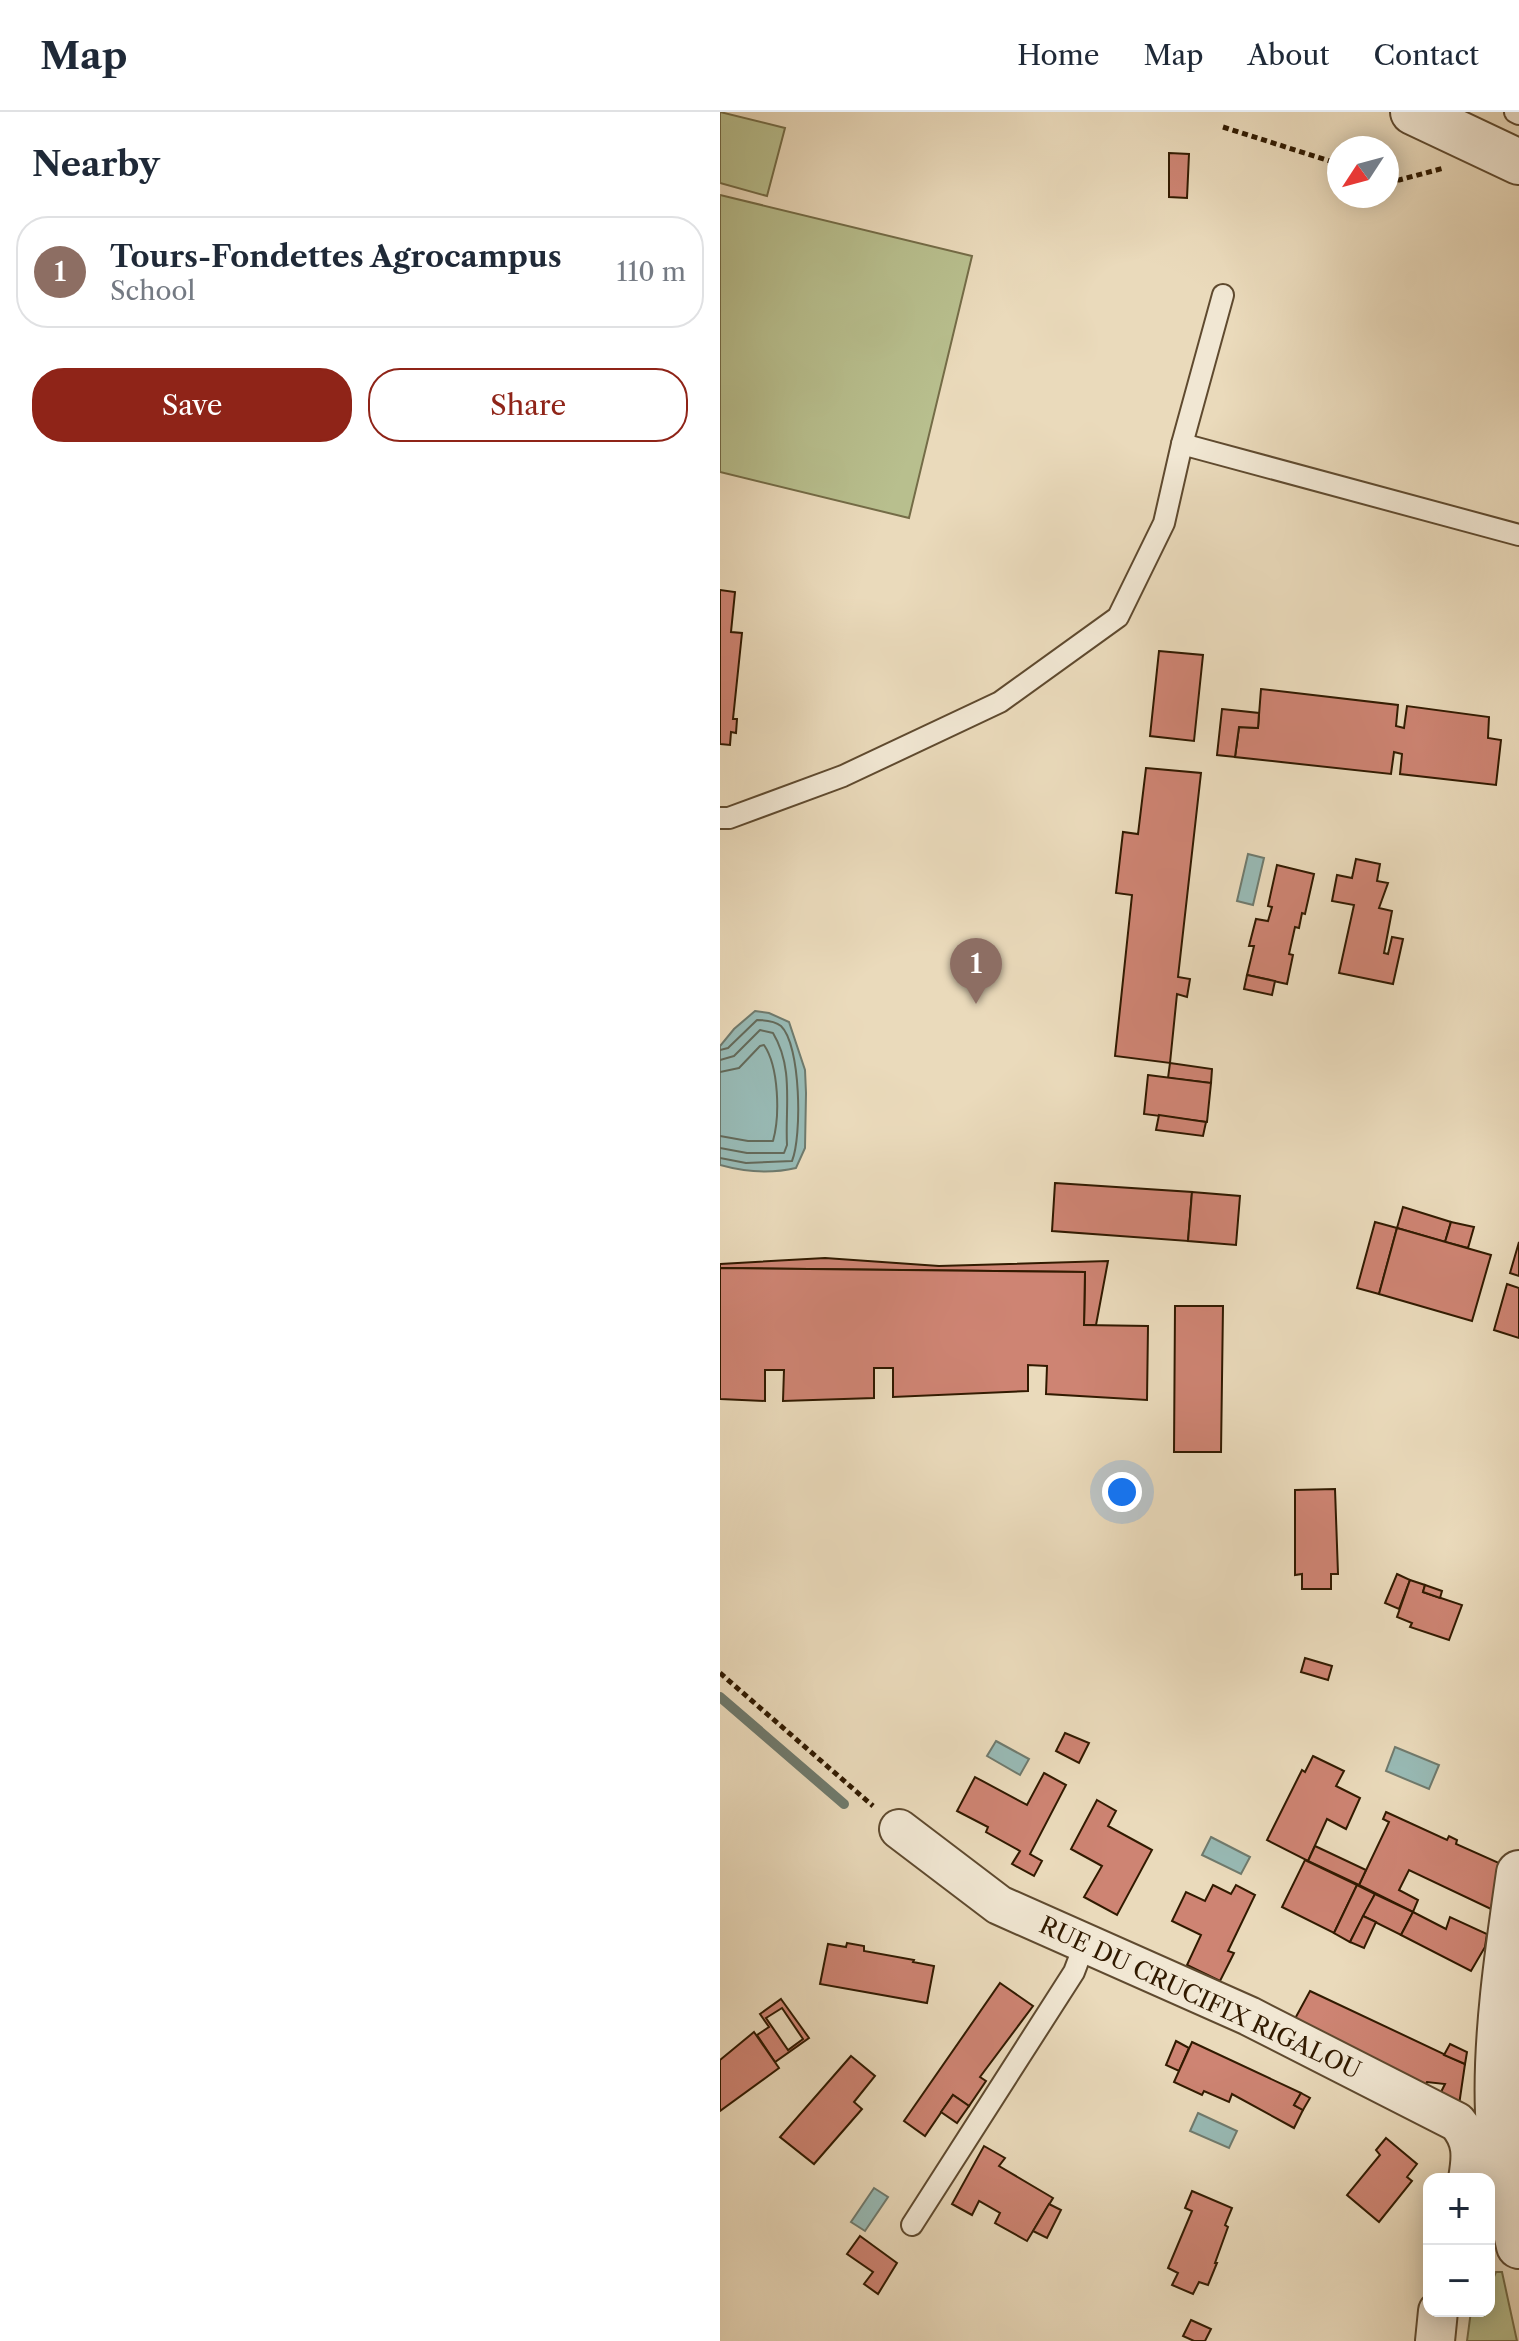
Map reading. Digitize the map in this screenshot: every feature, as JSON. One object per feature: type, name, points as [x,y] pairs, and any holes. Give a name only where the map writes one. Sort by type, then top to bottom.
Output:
[{"type":"street","points":[[1440,129],[1519,162]]},
{"type":"street","name":"RUE DU CRUCIFIX RIGALOU","points":[[899,1829],[999,1905],[1249,2016],[1457,2122],[1467,2133],[1471,2147],[1469,2173]]},
{"type":"street","points":[[1519,1873],[1502,2031],[1498,2111],[1502,2158],[1519,2246]]},
{"type":"street","points":[[1435,2341],[1437,2317]]},
{"type":"lane","points":[[720,818],[729,818],[843,776],[1000,702],[1118,617],[1164,523],[1223,295]]},
{"type":"lane","points":[[1182,444],[1519,535]]},
{"type":"lane","points":[[912,2225],[1074,1972],[1085,1943]]},
{"type":"path","points":[[1223,127],[1327,160]]},
{"type":"path","points":[[1399,180],[1440,129]]},
{"type":"path","points":[[720,1673],[899,1829]]},
{"type":"green space","points":[[720,112],[785,128],[767,196],[720,183]]},
{"type":"green space","points":[[720,195],[972,256],[909,518],[720,472]]},
{"type":"green space","points":[[1502,2272],[1517,2341],[1467,2341],[1470,2317],[1495,2317],[1495,2274]]},
{"type":"water","points":[[1248,854],[1264,858],[1253,905],[1237,901]]},
{"type":"water","points":[[755,1011],[769,1013],[789,1022],[805,1070],[805,1148],[796,1168],[758,1171],[720,1165],[720,1046]]},
{"type":"water","points":[[996,1741],[1029,1759],[1020,1775],[987,1756]]},
{"type":"water","points":[[1395,1747],[1439,1765],[1429,1789],[1386,1771]]},
{"type":"water","points":[[1211,1837],[1250,1857],[1241,1874],[1202,1855]]},
{"type":"water","points":[[1198,2113],[1237,2131],[1229,2148],[1190,2131]]},
{"type":"water","points":[[874,2188],[888,2197],[865,2231],[851,2222]]},
{"type":"building","points":[[1169,153],[1189,154],[1187,198],[1169,197]]},
{"type":"building","points":[[720,590],[735,592],[731,632],[742,633],[733,719],[737,719],[736,733],[731,732],[730,745],[720,744]]},
{"type":"building","points":[[1159,651],[1203,655],[1194,741],[1150,736]]},
{"type":"building","points":[[1261,689],[1398,705],[1396,726],[1404,728],[1407,706],[1489,717],[1488,738],[1501,740],[1496,785],[1400,774],[1402,754],[1394,752],[1391,774],[1235,757],[1239,727],[1258,728]]},
{"type":"building","points":[[1222,709],[1259,713],[1258,728],[1239,727],[1235,757],[1217,755]]},
{"type":"building","points":[[1146,768],[1201,773],[1178,977],[1190,979],[1187,997],[1177,994],[1170,1063],[1115,1056],[1132,895],[1116,893],[1123,832],[1138,834]]},
{"type":"building","points":[[1356,859],[1380,864],[1377,881],[1388,883],[1379,908],[1392,911],[1384,953],[1388,954],[1392,937],[1403,939],[1393,984],[1339,973],[1354,905],[1332,901],[1337,875],[1352,878]]},
{"type":"building","points":[[1277,865],[1314,874],[1305,914],[1302,913],[1299,928],[1295,927],[1287,984],[1247,975],[1254,946],[1249,946],[1256,919],[1268,921],[1272,907],[1268,906]]},
{"type":"building","points":[[1247,975],[1275,981],[1272,995],[1244,989]]},
{"type":"building","points":[[1170,1063],[1212,1069],[1211,1083],[1168,1078]]},
{"type":"building","points":[[1148,1075],[1211,1083],[1207,1122],[1144,1114]]},
{"type":"building","points":[[1159,1115],[1206,1122],[1203,1136],[1156,1130]]},
{"type":"building","points":[[1055,1183],[1192,1192],[1188,1241],[1052,1231]]},
{"type":"building","points":[[1192,1192],[1240,1196],[1236,1245],[1188,1241]]},
{"type":"building","points":[[1403,1207],[1451,1222],[1445,1242],[1397,1228]]},
{"type":"building","points":[[1375,1222],[1397,1228],[1379,1294],[1357,1288]]},
{"type":"building","points":[[1451,1222],[1474,1227],[1468,1248],[1445,1242]]},
{"type":"building","points":[[1397,1228],[1491,1255],[1472,1321],[1379,1294]]},
{"type":"building","points":[[1519,1242],[1519,1276],[1510,1273]]},
{"type":"building","points":[[825,1258],[939,1266],[1108,1261],[1096,1325],[1084,1325],[1085,1272],[720,1268],[720,1264]]},
{"type":"building","points":[[720,1268],[1085,1272],[1084,1325],[1148,1326],[1147,1400],[1046,1394],[1047,1366],[1028,1365],[1028,1391],[893,1397],[893,1368],[874,1368],[874,1398],[783,1401],[784,1370],[765,1370],[765,1401],[720,1399]]},
{"type":"building","points":[[1507,1284],[1519,1288],[1519,1338],[1494,1330]]},
{"type":"building","points":[[1175,1306],[1223,1306],[1221,1452],[1174,1452]]},
{"type":"building","points":[[1335,1489],[1338,1574],[1331,1574],[1331,1589],[1302,1589],[1302,1574],[1295,1575],[1295,1490]]},
{"type":"building","points":[[1397,1574],[1410,1580],[1399,1609],[1385,1603]]},
{"type":"building","points":[[1410,1580],[1425,1585],[1423,1592],[1462,1605],[1449,1640],[1410,1627],[1412,1623],[1397,1617]]},
{"type":"building","points":[[1425,1585],[1442,1591],[1440,1598],[1423,1592]]},
{"type":"building","points":[[1305,1658],[1332,1666],[1328,1680],[1301,1672]]},
{"type":"building","points":[[1065,1733],[1089,1743],[1079,1763],[1056,1751]]},
{"type":"building","points":[[1313,1756],[1344,1771],[1336,1786],[1360,1798],[1346,1829],[1327,1819],[1308,1861],[1267,1840],[1302,1770],[1305,1772]]},
{"type":"building","points":[[1044,1773],[1066,1785],[1030,1854],[1042,1861],[1034,1876],[1012,1864],[1020,1851],[986,1832],[988,1827],[957,1811],[975,1777],[1027,1805]]},
{"type":"building","points":[[1097,1800],[1116,1811],[1108,1826],[1152,1850],[1117,1915],[1084,1897],[1102,1866],[1071,1849]]},
{"type":"building","points":[[1386,1812],[1447,1840],[1449,1836],[1457,1840],[1456,1844],[1499,1863],[1491,1909],[1409,1870],[1399,1890],[1418,1900],[1413,1912],[1359,1885],[1389,1822],[1383,1819]]},
{"type":"building","points":[[1315,1846],[1366,1870],[1359,1885],[1308,1861]]},
{"type":"building","points":[[1305,1860],[1357,1885],[1334,1933],[1282,1907]]},
{"type":"building","points":[[1213,1885],[1231,1894],[1236,1885],[1255,1895],[1228,1951],[1234,1953],[1220,1981],[1187,1965],[1201,1935],[1172,1921],[1186,1892],[1205,1901]]},
{"type":"building","points":[[1357,1885],[1375,1894],[1350,1942],[1334,1933]]},
{"type":"building","points":[[1375,1894],[1413,1912],[1401,1935],[1363,1916]]},
{"type":"building","points":[[1413,1912],[1446,1929],[1450,1917],[1487,1934],[1485,1947],[1471,1971],[1401,1935]]},
{"type":"building","points":[[1363,1916],[1376,1922],[1364,1948],[1350,1942]]},
{"type":"building","points":[[847,1943],[864,1946],[864,1951],[934,1966],[927,2003],[820,1984],[828,1944],[846,1947]]},
{"type":"building","points":[[1000,1983],[1033,2006],[980,2077],[986,2081],[969,2106],[953,2095],[925,2136],[904,2121]]},
{"type":"building","points":[[1310,1991],[1465,2064],[1459,2105],[1439,2096],[1445,2084],[1427,2082],[1424,2089],[1291,2026]]},
{"type":"building","points":[[781,1999],[809,2038],[775,2062],[757,2035],[769,2027],[760,2014]],"holes":[[[782,2008],[803,2039],[788,2050],[766,2018]]]},
{"type":"building","points":[[754,2032],[779,2068],[720,2111],[720,2060]]},
{"type":"building","points":[[1176,2041],[1189,2048],[1179,2071],[1166,2065]]},
{"type":"building","points":[[1192,2042],[1301,2093],[1294,2105],[1303,2110],[1294,2128],[1232,2094],[1229,2102],[1204,2091],[1202,2095],[1174,2082]]},
{"type":"building","points":[[1450,2044],[1467,2052],[1465,2064],[1444,2055]]},
{"type":"building","points":[[851,2056],[875,2076],[854,2102],[862,2109],[814,2164],[780,2137]]},
{"type":"building","points":[[1301,2093],[1310,2098],[1303,2110],[1294,2105]]},
{"type":"building","points":[[953,2095],[969,2106],[957,2123],[941,2112]]},
{"type":"building","points":[[1386,2138],[1417,2164],[1407,2177],[1412,2181],[1379,2222],[1347,2195],[1380,2155],[1376,2150]]},
{"type":"building","points":[[984,2146],[1005,2158],[999,2166],[1053,2198],[1027,2241],[995,2223],[1000,2213],[979,2201],[972,2215],[952,2204]]},
{"type":"building","points":[[1192,2191],[1232,2208],[1208,2285],[1199,2282],[1193,2294],[1172,2285],[1178,2273],[1168,2268],[1192,2211],[1185,2208]]},
{"type":"building","points":[[1049,2204],[1061,2210],[1047,2238],[1033,2231]]},
{"type":"building","points":[[860,2236],[897,2263],[878,2294],[864,2284],[873,2272],[847,2254]]},
{"type":"building","points":[[1191,2320],[1211,2329],[1205,2341],[1194,2341],[1183,2336]]},
{"type":"waterway","points":[[720,1697],[844,1804]]},
{"type":"place","name":"Tours-Fondettes Agrocampus","points":[[976,1004]]}]
